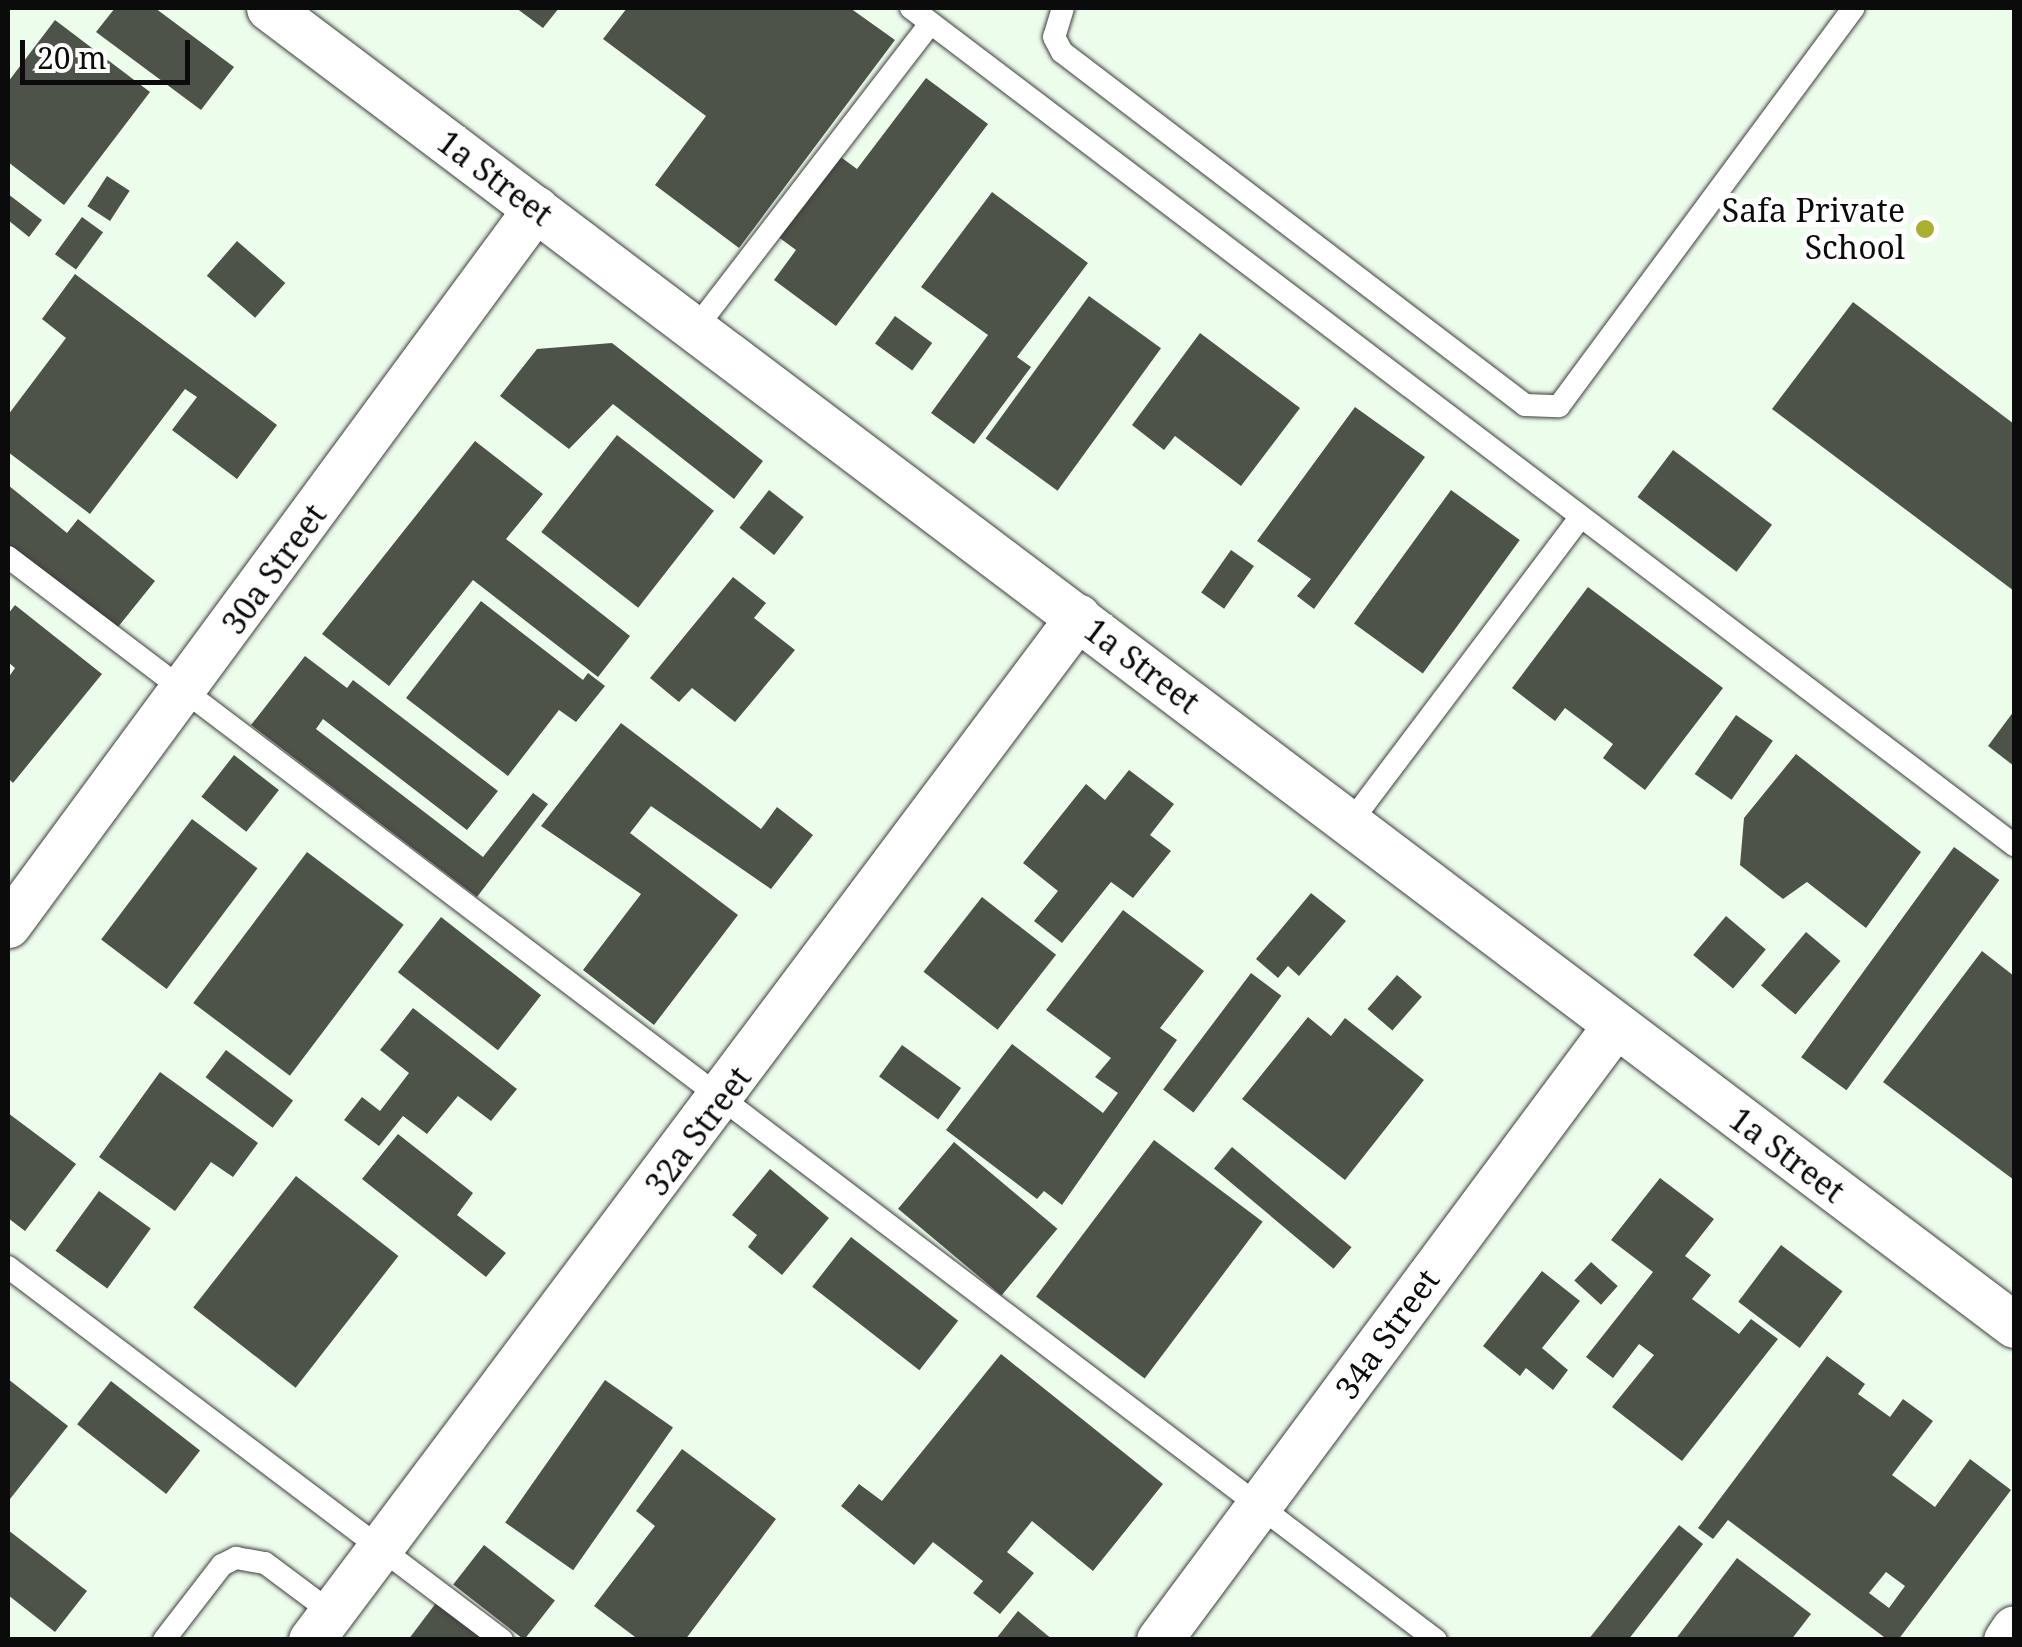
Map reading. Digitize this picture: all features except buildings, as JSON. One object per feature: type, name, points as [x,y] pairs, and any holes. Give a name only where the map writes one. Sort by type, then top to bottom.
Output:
[{"type":"street","name":"1a Street","points":[[269,8],[2014,1325]]},
{"type":"street","name":"30a Street","points":[[8,925],[184,692],[536,208]]},
{"type":"street","name":"32a Street","points":[[322,1626],[722,1100],[1078,617]]},
{"type":"street","name":"34a Street","points":[[1159,1640],[1614,1026]]},
{"type":"street","points":[[2006,1640],[2014,1628]]},
{"type":"lane","points":[[912,8],[2014,845]]},
{"type":"lane","points":[[1063,8],[1054,37],[1062,52],[1524,406],[1559,406],[1853,8]]},
{"type":"lane","points":[[695,329],[931,23]]},
{"type":"lane","points":[[1350,823],[1580,518]]},
{"type":"lane","points":[[8,557],[1436,1640]]},
{"type":"lane","points":[[8,1266],[502,1640]]},
{"type":"lane","points":[[164,1640],[222,1565],[236,1558],[266,1563],[322,1626]]},
{"type":"place","name":"Safa Private School","points":[[1925,229]]}]
